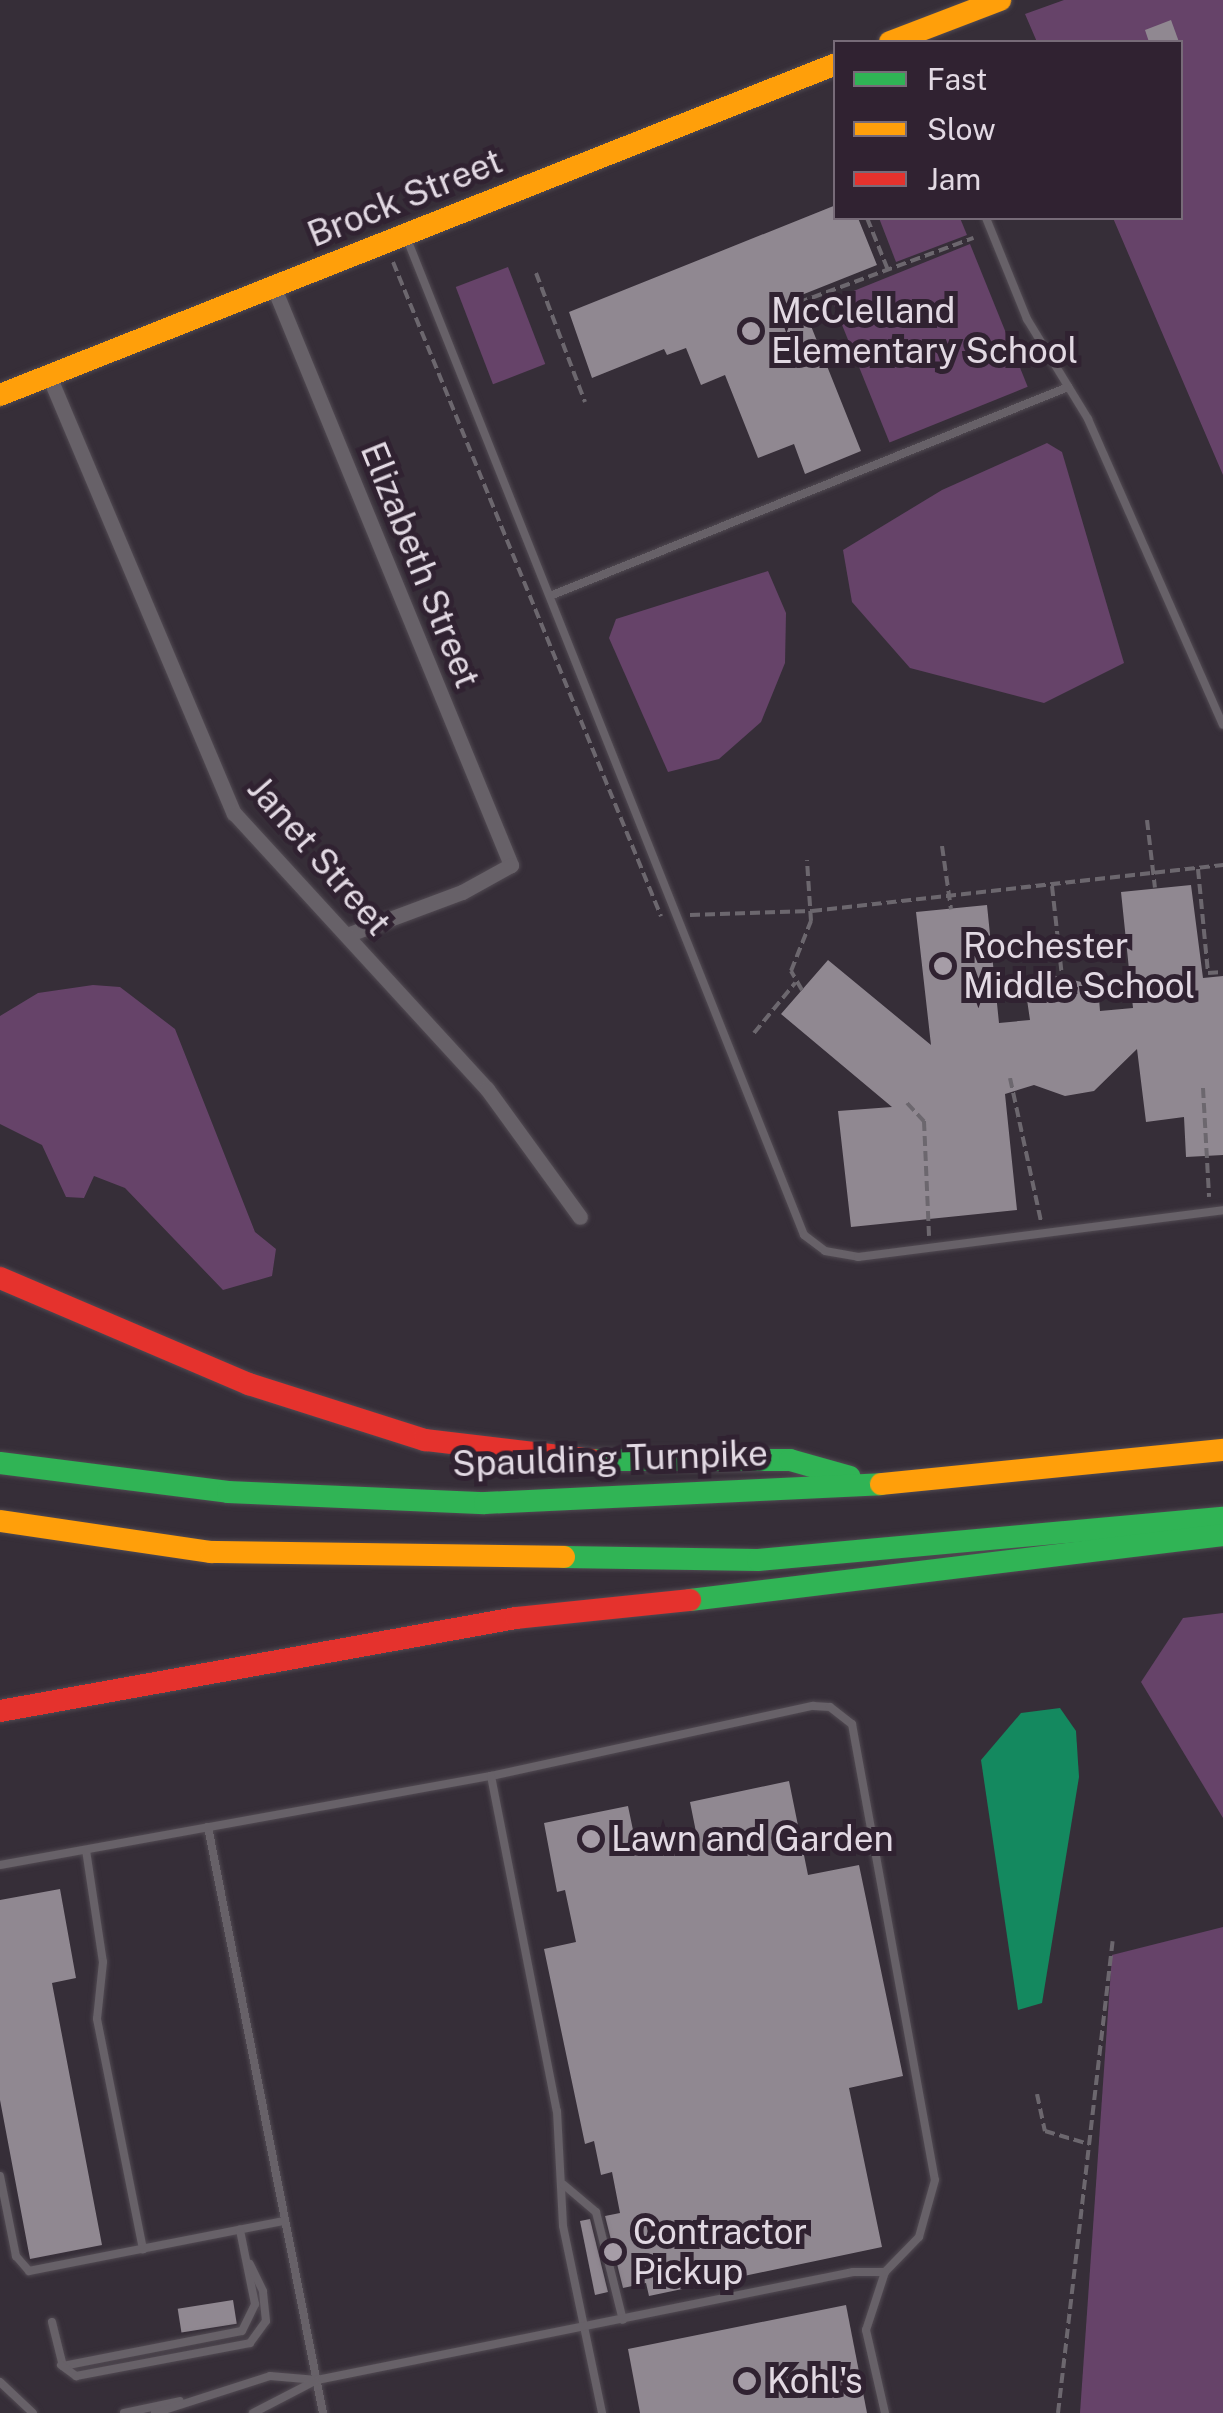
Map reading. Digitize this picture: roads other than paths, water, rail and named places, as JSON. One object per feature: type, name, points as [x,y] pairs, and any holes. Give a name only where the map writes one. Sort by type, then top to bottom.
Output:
[{"type":"main road","points":[[917,38],[1000,0]]},
{"type":"main road","name":"Brock Street","points":[[0,395],[833,65]]},
{"type":"main road","points":[[0,1278],[249,1384],[425,1440],[582,1460],[790,1460],[875,1485]]},
{"type":"main road","name":"Spaulding Turnpike","points":[[0,1463],[228,1492],[485,1502],[875,1485],[1223,1450]]},
{"type":"main road","points":[[0,1521],[211,1552],[758,1560],[1223,1518]]},
{"type":"main road","points":[[0,1712],[516,1618],[960,1572],[1223,1535]]},
{"type":"street","name":"Elizabeth Street","points":[[274,288],[511,865],[462,892],[348,935]]},
{"type":"street","name":"Janet Street","points":[[49,376],[222,793],[246,830],[348,935],[486,1089],[580,1217]]},
{"type":"lane","points":[[987,220],[1027,319],[1068,387],[1223,724]]},
{"type":"lane","points":[[405,234],[804,1235],[840,1256],[1223,1210]]},
{"type":"lane","points":[[550,596],[1068,387]]},
{"type":"lane","points":[[0,1865],[491,1776],[813,1706],[830,1707],[852,1724],[935,2180],[920,2237],[885,2272],[866,2330],[885,2413]]},
{"type":"lane","points":[[491,1776],[557,2111],[564,2185],[563,2226],[602,2413]]},
{"type":"lane","points":[[208,1828],[323,2413]]},
{"type":"lane","points":[[86,1850],[102,1962],[97,2019],[143,2249]]},
{"type":"lane","points":[[0,2176],[22,2267],[41,2269],[284,2222]]},
{"type":"lane","points":[[564,2185],[596,2212],[623,2320]]},
{"type":"lane","points":[[58,2361],[79,2365],[242,2331],[254,2316],[240,2230]]},
{"type":"lane","points":[[52,2322],[58,2361],[76,2376],[250,2342],[263,2329],[266,2306],[247,2258]]},
{"type":"lane","points":[[156,2413],[270,2376],[317,2380],[853,2272],[885,2272]]},
{"type":"lane","points":[[253,2413],[317,2380]]},
{"type":"lane","points":[[0,2382],[33,2413]]},
{"type":"lane","points":[[124,2413],[199,2399]]},
{"type":"place","name":"McClelland Elementary School","points":[[751,331]]},
{"type":"place","name":"Rochester Middle School","points":[[943,966]]},
{"type":"place","name":"Lawn and Garden","points":[[591,1839]]},
{"type":"place","name":"Contractor Pickup","points":[[613,2252]]},
{"type":"place","name":"Kohl's","points":[[747,2381]]}]
